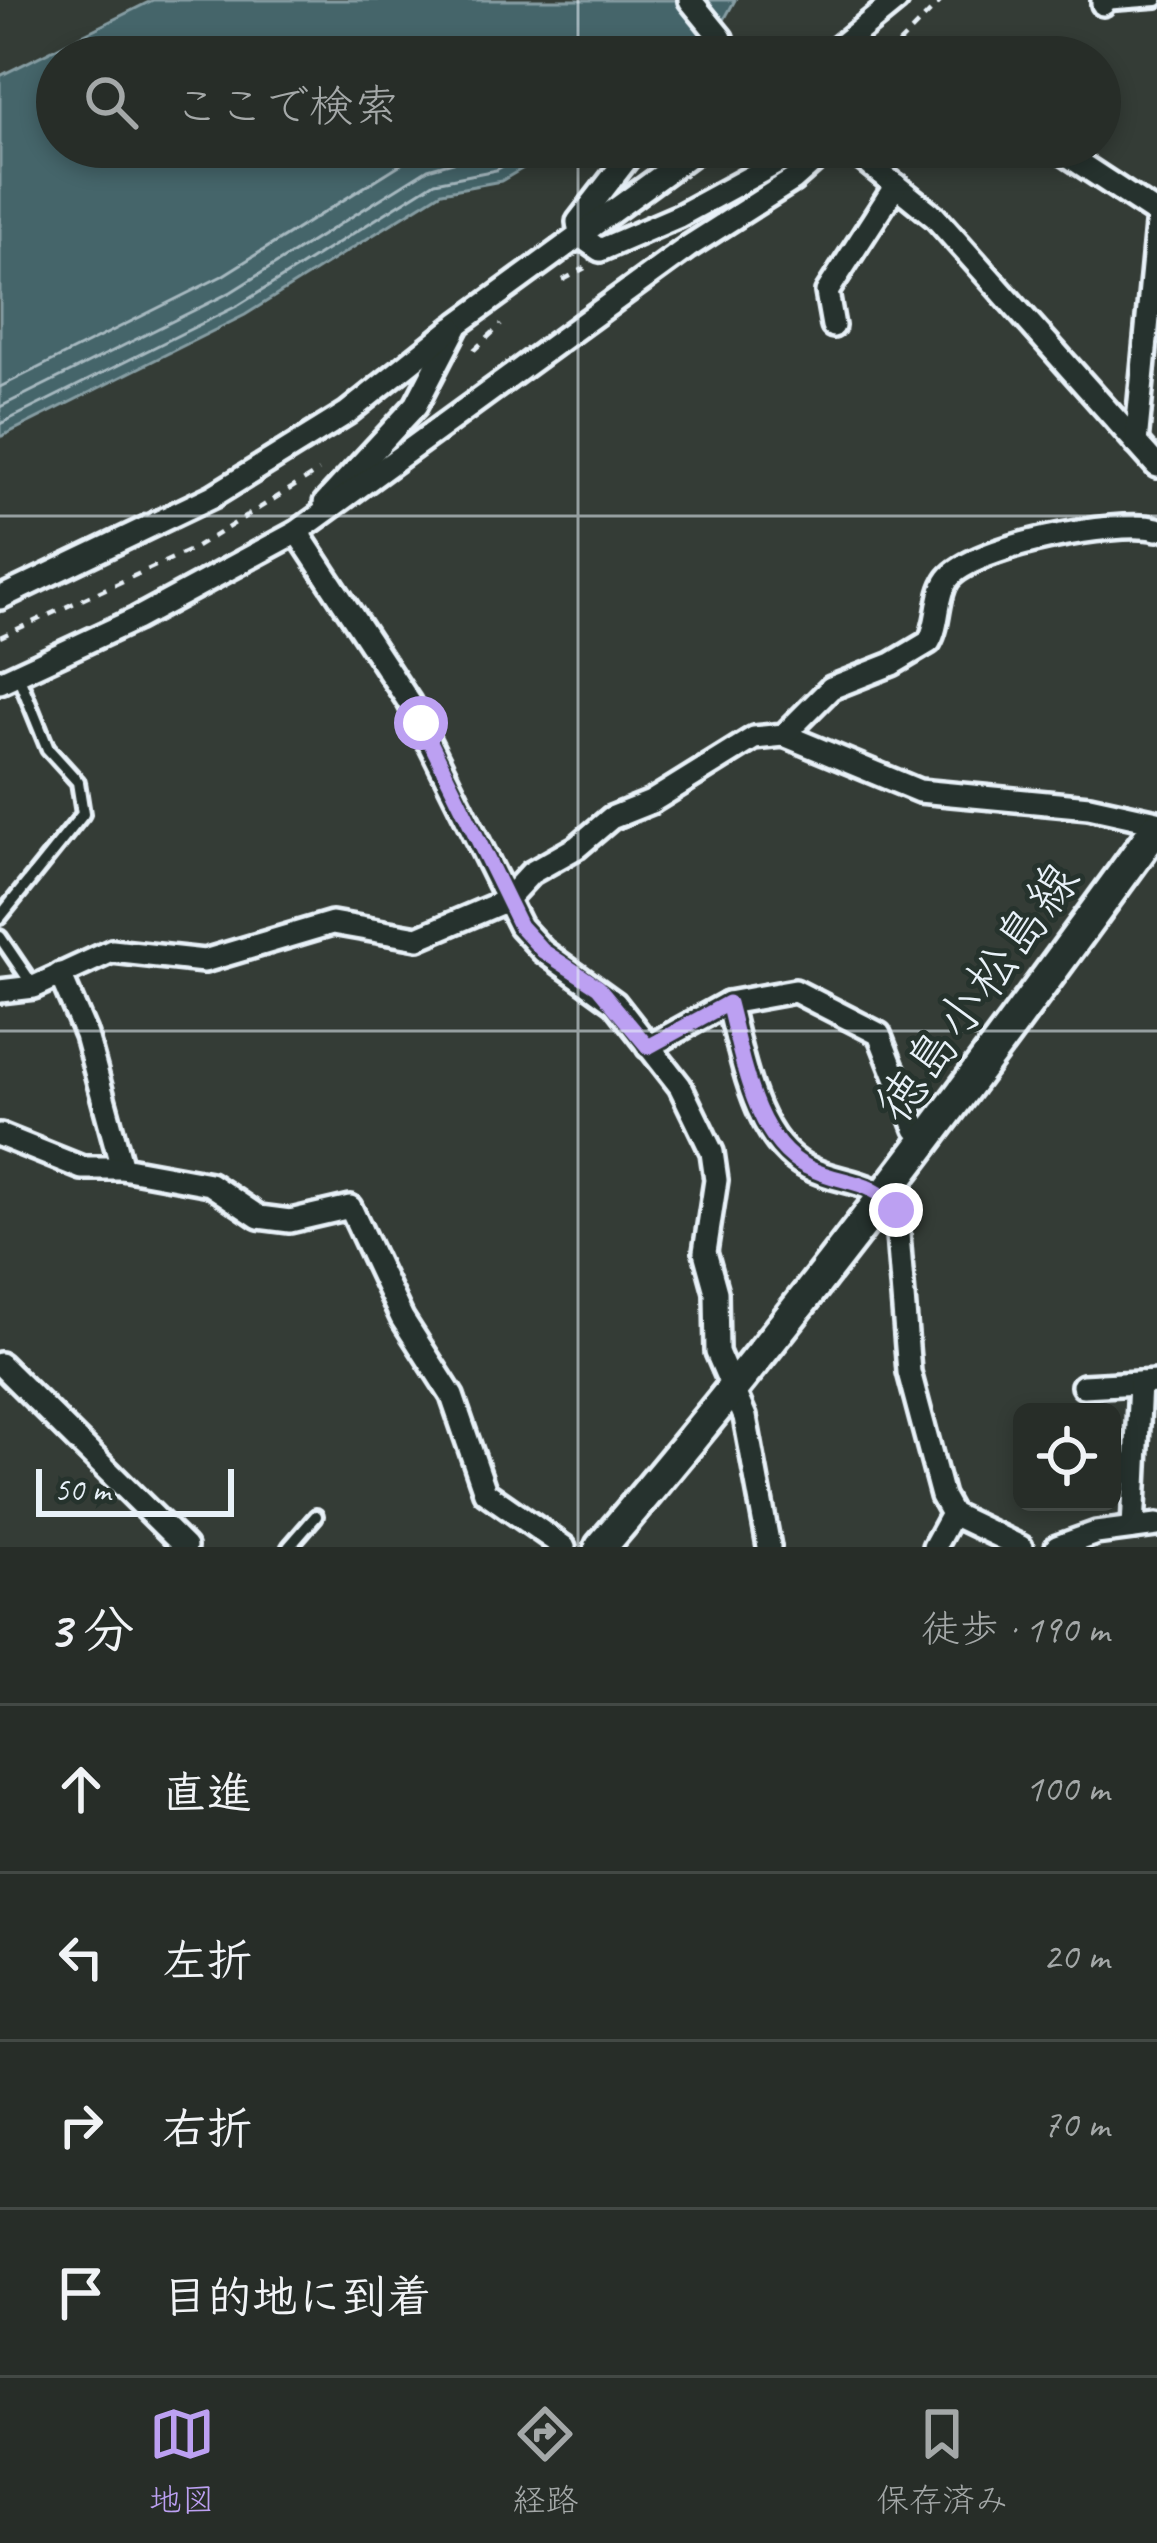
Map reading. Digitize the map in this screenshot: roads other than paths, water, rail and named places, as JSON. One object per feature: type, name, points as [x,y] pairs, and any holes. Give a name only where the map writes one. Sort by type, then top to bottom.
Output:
[{"type":"main road","name":"徳島小松島線","points":[[601,1547],[732,1394],[887,1197],[1157,825]]},
{"type":"street","points":[[690,0],[712,36]]},
{"type":"street","points":[[853,36],[897,0]]},
{"type":"street","points":[[620,168],[578,222],[580,236],[600,250],[679,216],[767,168]]},
{"type":"street","points":[[0,598],[213,496],[347,412],[458,324],[672,168]]},
{"type":"street","points":[[9,678],[136,619],[304,527],[688,247],[806,168]]},
{"type":"street","points":[[879,168],[934,217],[1157,466]]},
{"type":"street","points":[[1087,168],[1157,214]]},
{"type":"street","points":[[833,326],[827,292],[896,185]]},
{"type":"street","points":[[1136,443],[1157,225]]},
{"type":"street","points":[[304,527],[416,405],[458,324]]},
{"type":"street","points":[[784,735],[831,688],[892,664],[929,642],[945,582],[960,568],[1060,535],[1132,523],[1157,529]]},
{"type":"street","points":[[304,527],[409,702],[505,901],[543,951],[598,987],[648,1047],[680,1086],[712,1152],[716,1180],[705,1252],[716,1292],[717,1352],[745,1417],[769,1547]]},
{"type":"street","points":[[0,991],[34,987],[112,951],[204,961],[332,923],[418,938],[505,901],[531,873],[578,847],[611,818],[651,802],[754,738],[784,735],[919,791],[1089,807],[1157,825]]},
{"type":"street","points":[[60,974],[86,1035],[122,1168]]},
{"type":"street","points":[[648,1047],[728,1003],[795,991],[879,1034],[916,1129],[928,1141]]},
{"type":"street","points":[[728,1003],[750,1088],[789,1155],[808,1168],[866,1182],[887,1197],[902,1227],[909,1372],[937,1481],[952,1514],[1021,1547]]},
{"type":"street","points":[[0,1135],[82,1168],[122,1168],[210,1184],[260,1217],[290,1220],[350,1207],[401,1318],[452,1396],[485,1492],[564,1547]]},
{"type":"street","points":[[0,1364],[185,1547]]},
{"type":"street","points":[[1083,1386],[1149,1383],[1133,1528]]},
{"type":"street","points":[[934,1547],[952,1514]]},
{"type":"street","points":[[1057,1547],[1157,1526]]},
{"type":"lane","points":[[1103,2],[1157,1]]},
{"type":"lane","points":[[0,917],[82,814],[78,782],[48,749],[9,678]]},
{"type":"lane","points":[[0,938],[34,987]]},
{"type":"lane","points":[[289,1547],[316,1516]]},
{"type":"water","points":[[153,0],[735,0],[715,36],[81,36]]},
{"type":"water","points":[[36,58],[36,168],[523,168],[501,181],[442,192],[245,315],[0,437],[0,76]]}]
